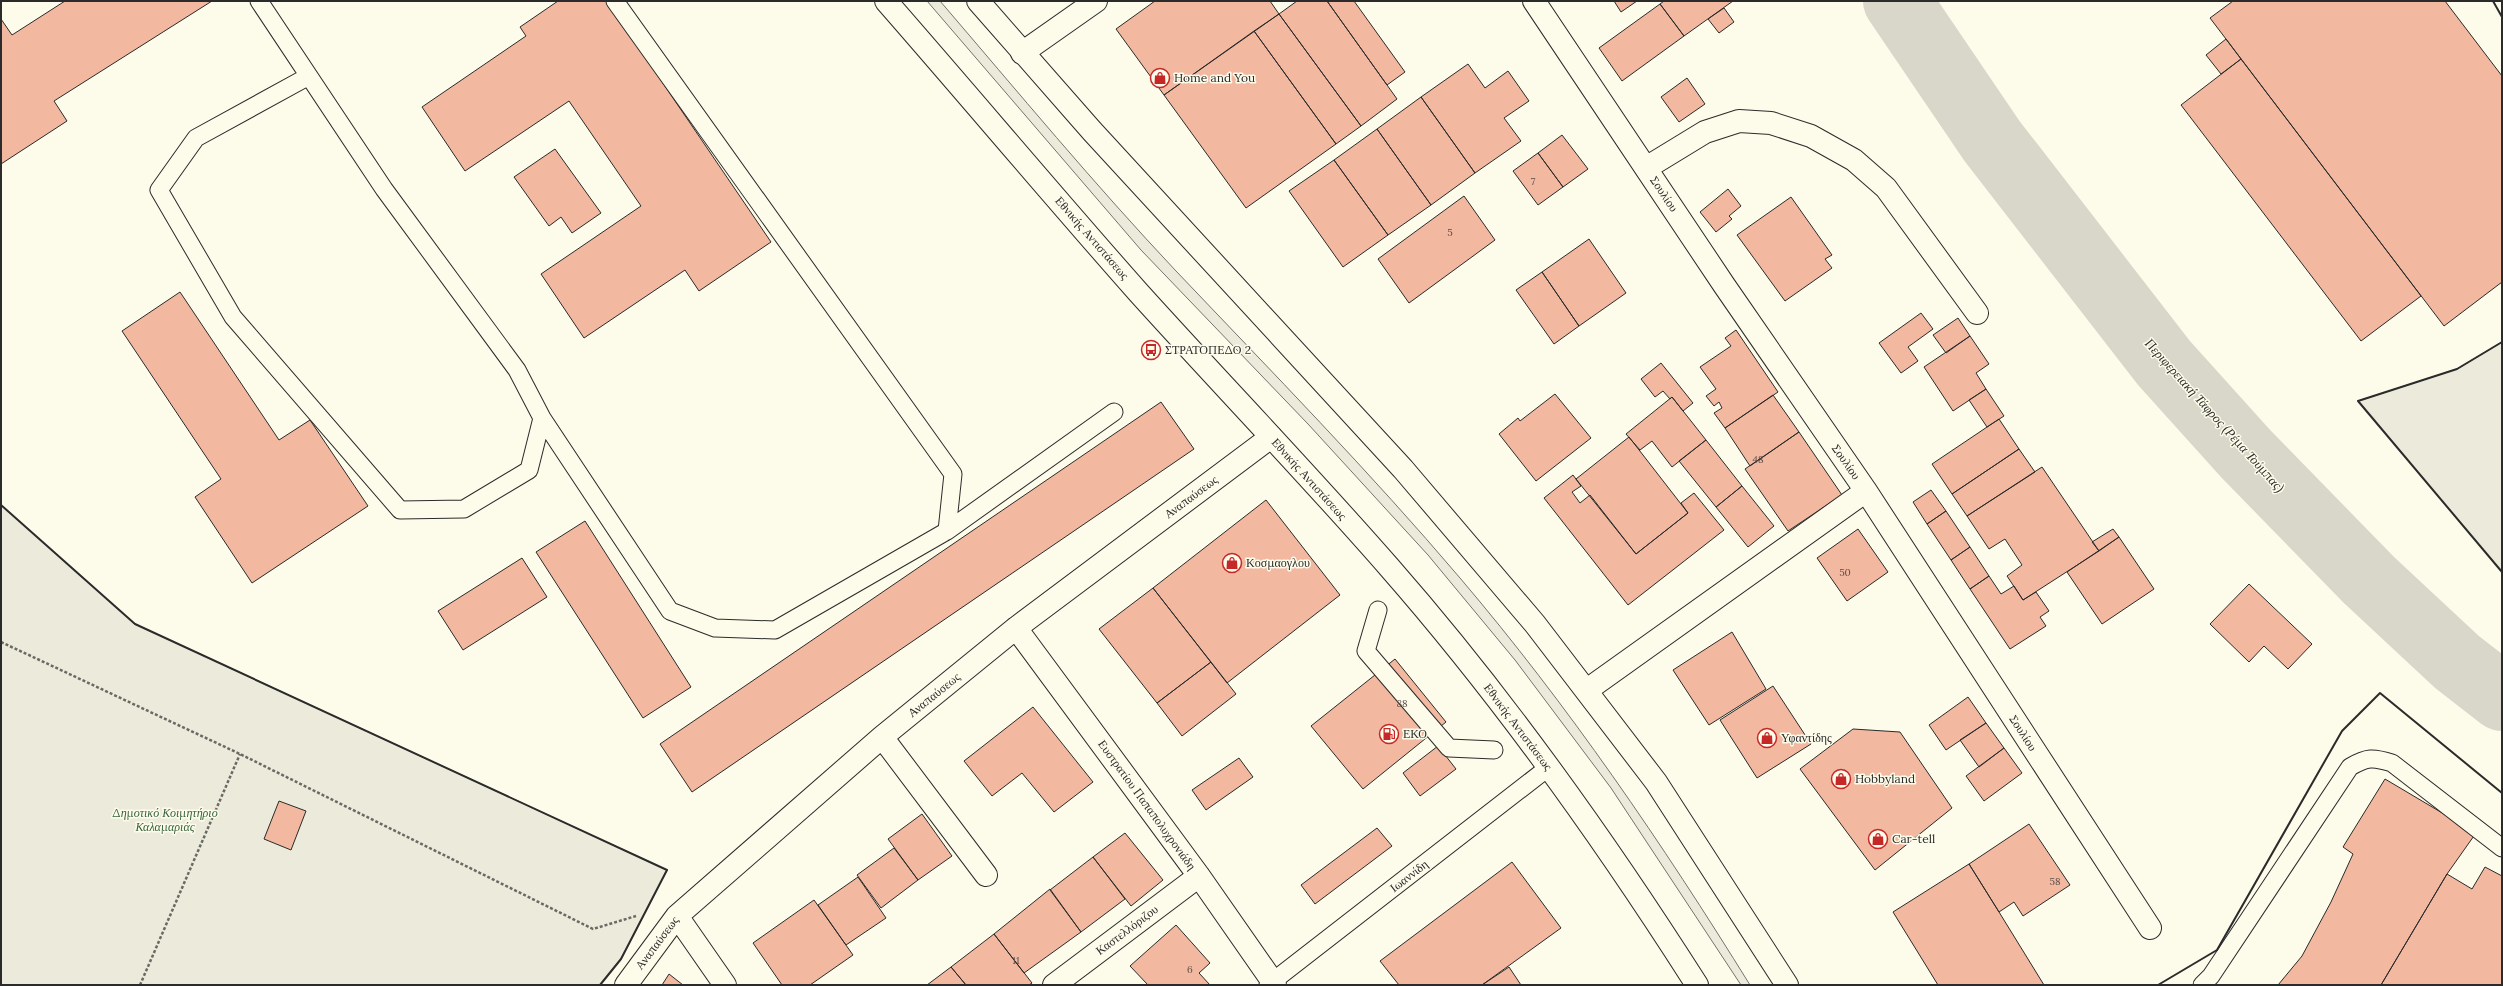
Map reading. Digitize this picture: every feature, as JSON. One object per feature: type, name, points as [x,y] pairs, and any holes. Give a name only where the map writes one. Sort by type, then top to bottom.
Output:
[{"type":"street","name":"Εθνικής Αντιστάσεως","points":[[886,1],[1137,290],[1390,568],[1498,699],[1630,880],[1697,985]]},
{"type":"street","points":[[978,1],[1022,53],[1403,469],[1526,613],[1587,690],[1656,782],[1787,985]]},
{"type":"street","points":[[1022,53],[1096,1]]},
{"type":"street","name":"Σουλίου","points":[[1534,1],[1866,492],[2150,928]]},
{"type":"street","points":[[1646,168],[1705,132],[1740,121],[1771,123],[1811,136],[1854,160],[1886,188],[1901,206],[1977,313]]},
{"type":"street","name":"Αναπαύσεως","points":[[626,985],[677,916],[882,737],[1016,628],[1271,437]]},
{"type":"street","points":[[1587,690],[1866,492]]},
{"type":"street","name":"Ευστρατίου Παπαπολυχρονιάδη","points":[[1016,628],[1199,876],[1272,984]]},
{"type":"street","points":[[882,737],[986,875]]},
{"type":"street","name":"Καστελλόριζου","points":[[1054,985],[1199,876]]},
{"type":"street","points":[[677,916],[725,985]]},
{"type":"lane","points":[[259,1],[384,189],[517,370],[542,418],[670,611],[715,628],[775,630],[947,531],[1114,412]]},
{"type":"lane","points":[[615,1],[953,474],[947,531]]},
{"type":"lane","points":[[309,76],[196,138],[159,190],[233,317],[400,510],[464,509],[529,470],[542,418]]},
{"type":"lane","points":[[1378,610],[1366,651],[1449,748],[1494,750]]},
{"type":"lane","points":[[2202,985],[2211,976],[2350,768],[2361,761],[2375,758],[2392,763],[2502,848]]},
{"type":"lane","name":"Ιωαννίδη","points":[[1272,984],[1549,767]]},
{"type":"path","points":[[1,642],[240,754],[593,930],[638,916]]},
{"type":"path","points":[[140,985],[240,754]]},
{"type":"green space","points":[[927,1],[940,1],[1056,138],[1116,205],[1176,271],[1356,461],[1460,578],[1500,626],[1576,725],[1683,879],[1750,985],[1741,985],[1611,788],[1515,660],[1428,555],[1308,424],[1141,250]]},
{"type":"green space","name":"Δημοτικό Κοιμητήριο Καλαμαριάς","points":[[1,505],[135,624],[667,870],[621,959],[600,985],[1,985]]},
{"type":"shaded area","points":[[2502,342],[2502,572],[2358,401],[2457,369]]},
{"type":"building","points":[[65,1],[212,1],[54,101],[67,121],[1,164],[1,19],[12,35]]},
{"type":"building","points":[[558,1],[607,1],[771,242],[699,291],[685,270],[584,338],[541,274],[641,206],[569,101],[465,171],[422,107],[526,36],[520,27]]},
{"type":"building","points":[[1155,1],[1270,1],[1279,14],[1164,95],[1116,29]]},
{"type":"building","points":[[1297,1],[1327,1],[1397,99],[1361,126],[1279,14]]},
{"type":"building","points":[[1327,1],[1354,1],[1405,72],[1387,85]]},
{"type":"building","points":[[1614,1],[1637,1],[1621,12]]},
{"type":"building","points":[[1664,1],[1733,1],[1684,36],[1660,4]]},
{"type":"building","points":[[2233,1],[2445,1],[2502,76],[2502,282],[2444,326],[2210,18]]},
{"type":"building","points":[[1660,4],[1684,36],[1622,81],[1599,48]]},
{"type":"building","points":[[1724,8],[1734,22],[1719,33],[1708,19]]},
{"type":"building","points":[[1279,14],[1361,126],[1336,144],[1254,31]]},
{"type":"building","points":[[1254,31],[1336,144],[1246,208],[1164,95]]},
{"type":"building","points":[[2226,39],[2241,59],[2221,74],[2206,55]]},
{"type":"building","points":[[2241,59],[2421,296],[2361,341],[2181,105]]},
{"type":"building","points":[[1468,64],[1485,88],[1508,71],[1529,101],[1504,118],[1521,141],[1475,173],[1421,97]]},
{"type":"building","points":[[1687,78],[1705,104],[1679,122],[1661,97]]},
{"type":"building","points":[[1421,97],[1475,173],[1431,205],[1377,129]]},
{"type":"building","points":[[1377,129],[1431,205],[1388,235],[1334,160]]},
{"type":"building","points":[[1562,135],[1588,169],[1563,187],[1538,153]]},
{"type":"building","points":[[555,149],[601,213],[572,233],[561,217],[549,226],[514,177]]},
{"type":"building","points":[[1538,153],[1563,187],[1538,205],[1513,171]]},
{"type":"building","points":[[1334,160],[1388,235],[1343,267],[1289,191]]},
{"type":"building","points":[[1728,189],[1741,206],[1729,216],[1732,219],[1716,232],[1700,212]]},
{"type":"building","points":[[1464,196],[1495,240],[1409,303],[1378,259]]},
{"type":"building","points":[[1791,197],[1832,255],[1825,259],[1832,268],[1785,301],[1737,235]]},
{"type":"building","points":[[1589,239],[1626,293],[1579,326],[1542,272]]},
{"type":"building","points":[[1542,272],[1579,326],[1554,344],[1516,290]]},
{"type":"building","points":[[180,292],[279,440],[310,420],[368,506],[252,583],[195,497],[221,479],[122,331]]},
{"type":"building","points":[[1921,313],[1933,329],[1908,347],[1918,361],[1901,373],[1879,343]]},
{"type":"building","points":[[1958,318],[1970,336],[1946,353],[1933,335]]},
{"type":"building","points":[[1736,330],[1778,392],[1725,428],[1714,413],[1722,408],[1719,402],[1714,406],[1706,396],[1716,389],[1700,367],[1731,346],[1725,338]]},
{"type":"building","points":[[1970,336],[1989,364],[1976,373],[1986,389],[1953,411],[1924,367]]},
{"type":"building","points":[[1661,363],[1693,403],[1683,411],[1672,397],[1670,399],[1663,391],[1655,397],[1641,379]]},
{"type":"building","points":[[1986,389],[2004,416],[1987,427],[1969,400]]},
{"type":"building","points":[[1555,394],[1591,438],[1536,481],[1499,434],[1518,418],[1520,421]]},
{"type":"building","points":[[1773,395],[1799,432],[1750,466],[1725,428]]},
{"type":"building","points":[[1672,397],[1706,440],[1672,467],[1652,441],[1640,450],[1626,434]]},
{"type":"building","points":[[1161,402],[1194,449],[692,792],[660,744]]},
{"type":"building","points":[[1999,419],[2019,449],[1952,494],[1932,464]]},
{"type":"building","points":[[1799,432],[1842,495],[1788,531],[1745,469]]},
{"type":"building","points":[[1629,437],[1688,513],[1636,554],[1576,479]]},
{"type":"building","points":[[1706,440],[1742,486],[1716,507],[1679,461]]},
{"type":"building","points":[[2019,449],[2035,472],[1967,516],[1952,494]]},
{"type":"building","points":[[2042,467],[2099,551],[2023,600],[2007,576],[2022,565],[2005,539],[1989,549],[1967,516]]},
{"type":"building","points":[[1573,475],[1581,486],[1572,492],[1580,503],[1590,495],[1636,554],[1688,513],[1681,503],[1694,493],[1724,530],[1628,605],[1544,498]]},
{"type":"building","points":[[1742,486],[1774,526],[1748,547],[1716,507]]},
{"type":"building","points":[[1931,490],[1946,511],[1927,524],[1913,502]]},
{"type":"building","points":[[1266,500],[1340,595],[1227,683],[1153,588]]},
{"type":"building","points":[[1946,511],[1970,547],[1951,560],[1927,524]]},
{"type":"building","points":[[585,521],[691,687],[643,718],[536,552]]},
{"type":"building","points":[[1858,529],[1888,572],[1847,601],[1817,558]]},
{"type":"building","points":[[2113,529],[2119,537],[2099,551],[2092,542]]},
{"type":"building","points":[[2119,537],[2154,589],[2102,624],[2067,572]]},
{"type":"building","points":[[1970,547],[1989,576],[1970,589],[1951,560]]},
{"type":"building","points":[[522,558],[547,597],[463,650],[438,611]]},
{"type":"building","points":[[1989,576],[2001,594],[2014,586],[2023,600],[2036,592],[2049,611],[2040,617],[2046,626],[2010,649],[1970,589]]},
{"type":"building","points":[[2249,584],[2312,644],[2288,669],[2264,646],[2249,662],[2210,624]]},
{"type":"building","points":[[1153,588],[1211,662],[1157,703],[1099,629]]},
{"type":"building","points":[[1732,632],[1766,689],[1709,725],[1673,670]]},
{"type":"building","points":[[1395,659],[1446,722],[1363,789],[1311,726]]},
{"type":"building","points":[[1211,662],[1236,694],[1182,736],[1157,703]]},
{"type":"building","points":[[1773,686],[1811,744],[1757,778],[1720,720]]},
{"type":"building","points":[[1968,697],[1986,723],[1946,750],[1929,725]]},
{"type":"building","points":[[1033,707],[1093,782],[1054,812],[1022,773],[992,796],[964,761]]},
{"type":"building","points":[[1986,723],[2004,748],[1979,767],[1960,740]]},
{"type":"building","points":[[1853,729],[1900,732],[1952,808],[1875,870],[1800,769]]},
{"type":"building","points":[[1438,746],[1456,769],[1420,796],[1403,773]]},
{"type":"building","points":[[2004,748],[2022,773],[1984,801],[1966,776]]},
{"type":"building","points":[[1239,758],[1253,777],[1206,810],[1192,790]]},
{"type":"building","points":[[2385,779],[2476,833],[2447,874],[2381,985],[2278,985],[2302,956],[2331,902],[2353,854],[2343,847]]},
{"type":"building","points":[[279,801],[306,811],[291,850],[264,839]]},
{"type":"building","points":[[922,814],[952,856],[918,880],[888,839]]},
{"type":"building","points":[[2029,824],[2070,885],[2023,916],[2014,902],[1999,912],[1969,864]]},
{"type":"building","points":[[1377,828],[1392,846],[1315,904],[1301,885]]},
{"type":"building","points":[[1125,833],[1163,880],[1131,906],[1093,857]]},
{"type":"building","points":[[894,848],[918,880],[881,908],[857,875]]},
{"type":"building","points":[[1093,857],[1125,899],[1081,932],[1050,890]]},
{"type":"building","points":[[1512,862],[1561,928],[1482,985],[1399,985],[1380,961]]},
{"type":"building","points":[[1969,864],[2044,985],[1938,985],[1893,912]]},
{"type":"building","points":[[2485,867],[2502,876],[2502,985],[2381,985],[2447,874],[2472,889]]},
{"type":"building","points":[[858,877],[886,918],[846,945],[818,905]]},
{"type":"building","points":[[1050,889],[1081,932],[1024,973],[994,934]]},
{"type":"building","points":[[814,900],[853,955],[810,985],[782,985],[753,943]]},
{"type":"building","points":[[1176,925],[1210,963],[1199,973],[1210,985],[1148,985],[1130,966]]},
{"type":"building","points":[[994,934],[1032,983],[1029,985],[966,985],[951,967]]},
{"type":"building","points":[[951,967],[966,985],[927,985]]},
{"type":"building","points":[[1509,967],[1521,985],[1482,985]]},
{"type":"building","points":[[669,974],[683,985],[662,985]]},
{"type":"waterway","name":"Περιφερειακή Τάφρος (Ρέμα Τούμπας)","points":[[1897,1],[1992,141],[2164,363],[2246,454],[2369,580],[2457,662],[2502,697]]},
{"type":"wall","points":[[2493,1],[2502,17]]},
{"type":"wall","points":[[2502,342],[2457,369],[2358,401],[2502,572]]},
{"type":"wall","points":[[1,505],[135,624],[667,870],[621,959],[600,985]]},
{"type":"wall","points":[[2158,985],[2217,950],[2342,731],[2380,693],[2502,793]]},
{"type":"place","name":"Home and You","points":[[1160,78]]},
{"type":"place","name":"ΣΤΡΑΤΟΠΕΔΟ 2","points":[[1151,350]]},
{"type":"place","name":"Κοσμαογλου","points":[[1232,563]]},
{"type":"place","name":"ΕΚΟ","points":[[1389,734]]},
{"type":"place","name":"Υφαντίδης","points":[[1767,738]]},
{"type":"place","name":"Hobbyland","points":[[1841,779]]},
{"type":"place","name":"Car-tell","points":[[1878,839]]}]
